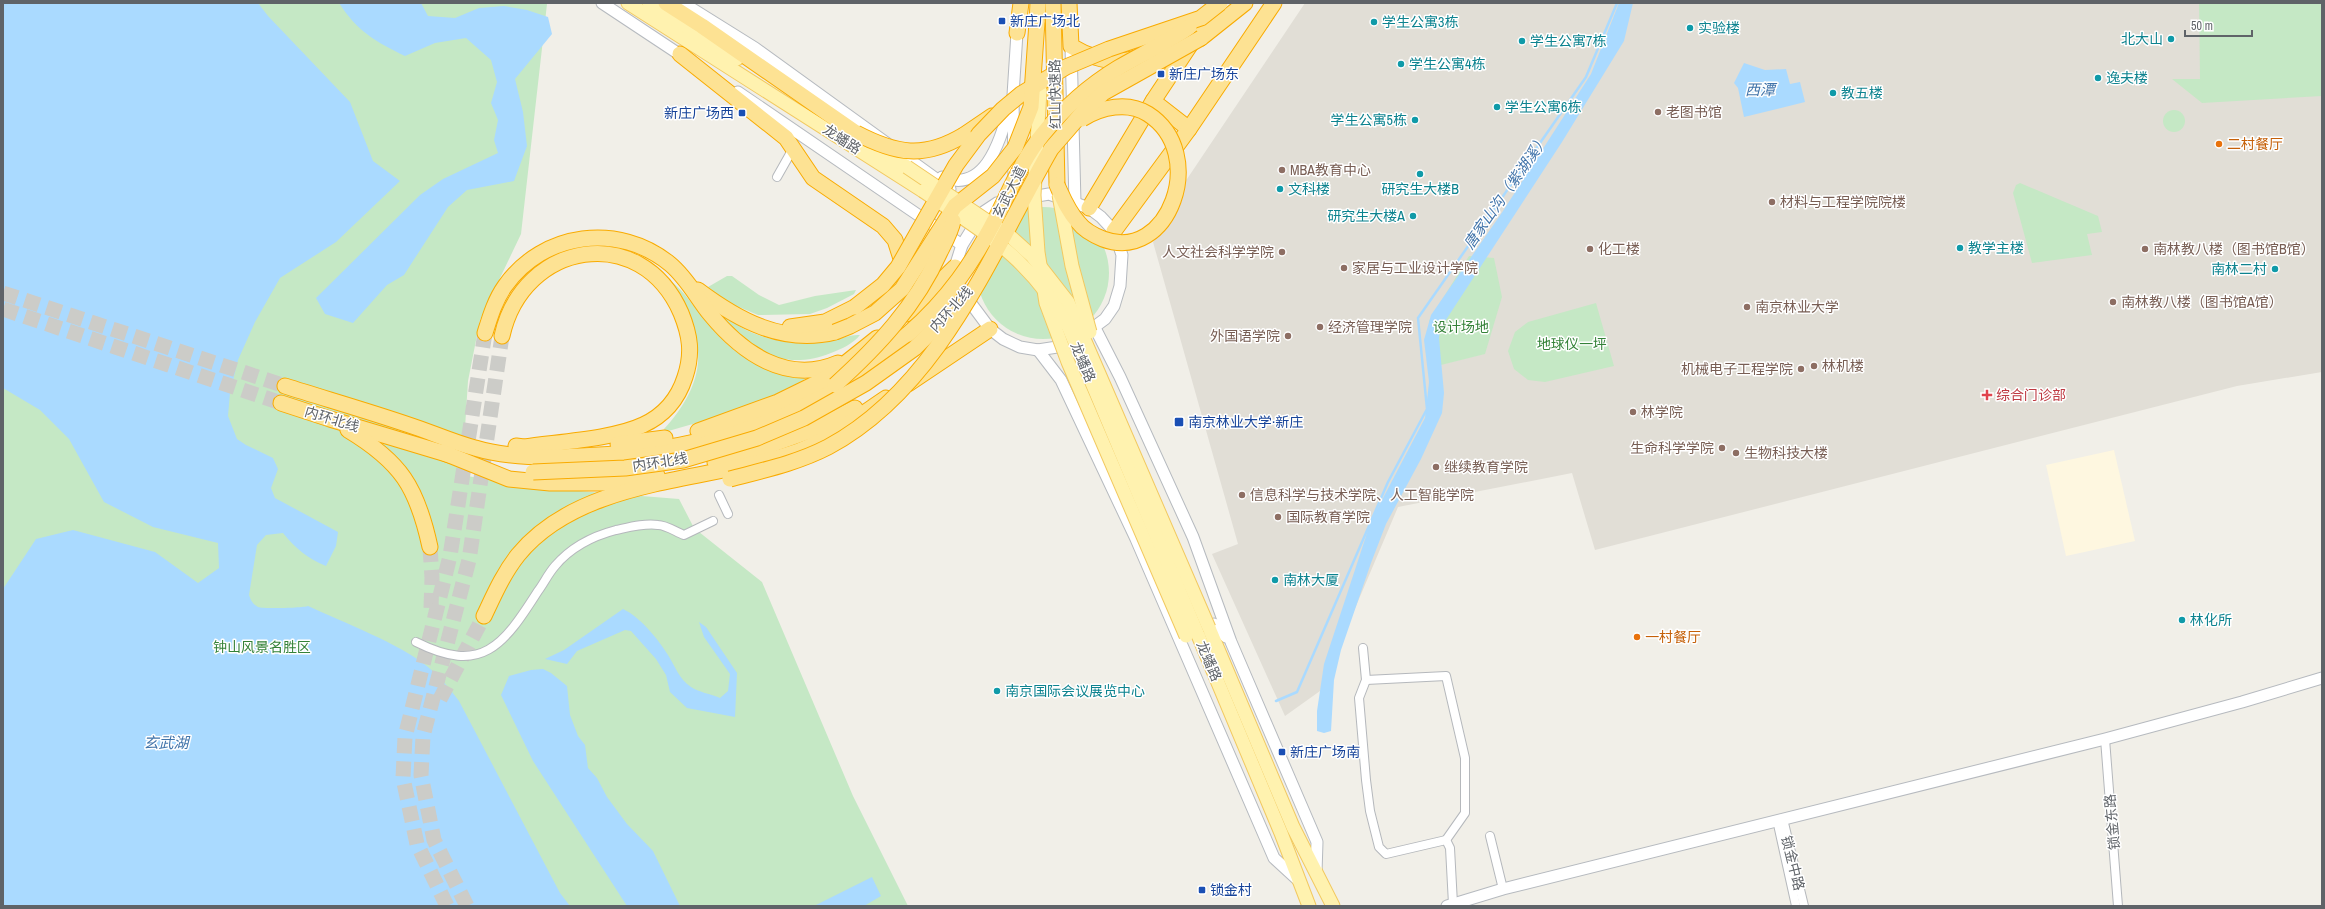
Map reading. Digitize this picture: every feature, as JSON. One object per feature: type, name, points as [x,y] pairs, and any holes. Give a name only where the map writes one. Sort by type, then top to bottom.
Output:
[{"type":"highway","points":[[666,3],[709,30],[856,133],[890,148],[924,152],[947,145],[1003,109]]},
{"type":"highway","points":[[1017,33],[1021,3]]},
{"type":"highway","points":[[830,327],[864,320],[885,305],[902,289],[955,206],[1001,168],[1020,138],[1031,107],[1038,22],[1038,3]]},
{"type":"highway","name":"红山快速路","points":[[1054,3],[1057,185]]},
{"type":"highway","points":[[1069,3],[1071,46],[1085,54],[1104,60],[1133,59],[1158,51],[1202,22]]},
{"type":"highway","points":[[1082,206],[1153,101],[1202,22],[1219,3]]},
{"type":"highway","name":"玄武大道","points":[[986,269],[1051,149],[1068,128],[1103,93],[1200,38],[1245,3]]},
{"type":"highway","points":[[1114,231],[1189,129],[1274,3]]},
{"type":"highway","points":[[686,281],[731,314],[779,334],[798,336],[822,335],[842,315],[864,301],[891,276],[907,253],[956,165],[979,134],[1003,109],[1021,94],[1066,68],[1109,49],[1202,22]]},
{"type":"highway","name":"玄武大道","points":[[835,385],[872,362],[908,334],[928,317],[957,284],[970,265],[1028,156],[1042,134],[1066,108],[1118,68],[1166,44],[1202,22]]},
{"type":"highway","points":[[409,425],[498,444],[524,447],[572,449],[616,445],[670,437],[709,428],[778,402],[826,378],[898,322],[908,308],[909,297],[901,256],[889,232],[867,213],[813,178],[786,138],[680,54]]},
{"type":"highway","points":[[1153,101],[1189,129]]},
{"type":"highway","points":[[1057,185],[1069,210],[1078,223],[1093,235],[1111,242],[1124,242],[1146,235],[1160,223],[1170,210],[1178,179],[1178,154],[1168,133],[1153,117],[1138,108],[1123,107],[1101,110],[1068,128]]},
{"type":"highway","points":[[898,322],[923,286],[938,257],[952,224],[955,206]]},
{"type":"highway","points":[[486,333],[495,303],[517,270],[544,250],[572,240],[598,237],[639,246],[671,265],[686,281],[725,332],[738,344],[764,361],[790,369],[815,370],[824,369],[850,358]]},
{"type":"highway","points":[[502,336],[505,322],[516,300],[534,277],[556,262],[581,255],[596,254],[624,258],[653,273],[676,301],[686,324],[692,346],[688,368],[680,392],[669,408],[658,417],[628,430],[524,447]]},
{"type":"highway","points":[[835,385],[873,350],[898,322],[955,267]]},
{"type":"highway","points":[[637,490],[679,488],[778,467],[805,457],[843,438],[861,425],[904,387],[952,324],[986,269]]},
{"type":"highway","name":"内环北线","points":[[281,403],[330,420],[502,470],[533,472],[625,468],[683,460],[757,438],[804,418],[866,383],[915,348],[953,310],[986,269]]},
{"type":"highway","points":[[484,616],[509,568],[518,555],[539,534],[573,511],[637,490],[791,454],[821,440],[930,370],[990,329]]},
{"type":"highway","points":[[442,452],[509,479],[576,483],[607,483],[645,478],[745,454],[788,440],[816,429],[930,370]]},
{"type":"highway","name":"内环北线","points":[[285,386],[409,425],[475,448],[501,453],[560,457],[644,452],[731,432],[789,410],[814,398],[835,385]]},
{"type":"highway","points":[[330,420],[372,444],[391,461],[403,475],[420,505],[430,547]]},
{"type":"main road","name":"龙蟠路","points":[[602,3],[793,128],[962,245]]},
{"type":"main road","name":"龙蟠路","points":[[628,3],[923,191],[992,237],[1034,276],[1054,302],[1068,326],[1286,844],[1309,906]]},
{"type":"main road","name":"龙蟠路","points":[[649,3],[987,220],[1011,237],[1032,256],[1055,282],[1078,321],[1299,838],[1333,906]]},
{"type":"main road","name":"龙蟠路","points":[[683,3],[755,48],[927,171]]},
{"type":"main road","points":[[1014,198],[1013,95],[1018,3]]},
{"type":"main road","points":[[1038,22],[1041,69],[1034,195],[1038,252],[1046,303],[1068,362],[1186,636],[1187,655]]},
{"type":"main road","points":[[1071,46],[1082,206]]},
{"type":"main road","points":[[927,171],[946,179],[959,180],[972,177],[985,166],[994,155],[1013,95]]},
{"type":"main road","points":[[927,171],[982,213]]},
{"type":"main road","points":[[1057,185],[1072,266],[1103,371],[1214,624],[1231,642]]},
{"type":"main road","points":[[1049,194],[1082,206],[1101,217],[1114,231],[1122,255],[1120,286],[1114,306],[1106,319],[1070,345],[1038,350],[1003,340],[990,329],[961,290],[955,267],[962,245],[982,213],[997,203],[1014,198],[1049,194]]},
{"type":"main road","points":[[1095,328],[1120,377],[1193,537],[1231,642],[1317,842],[1316,874]]},
{"type":"main road","points":[[1038,350],[1061,380],[1136,539],[1274,858],[1301,883]]},
{"type":"main road","points":[[1450,905],[1504,889],[2105,739],[2242,702],[2322,678]]},
{"type":"street","points":[[777,177],[790,154]]},
{"type":"street","points":[[719,495],[728,514]]},
{"type":"street","points":[[416,642],[436,652],[471,657],[483,653],[499,643],[515,627],[555,566],[583,543],[601,534],[632,526],[659,525],[684,535],[713,521]]},
{"type":"street","points":[[1363,648],[1366,680],[1359,698],[1370,811],[1379,847],[1386,854],[1446,840],[1465,813],[1465,758],[1446,676],[1366,680]]},
{"type":"street","name":"锁金东路","points":[[2105,739],[2118,906]]},
{"type":"street","name":"锁金中路","points":[[1780,820],[1796,906]]},
{"type":"street","name":"锁金中路","points":[[1780,820],[1804,906]]},
{"type":"street","points":[[1490,836],[1504,889]]},
{"type":"street","points":[[1446,840],[1450,848],[1450,905]]},
{"type":"shaded area","name":"南京林业大学","points":[[1305,3],[2322,3],[2322,372],[2237,386],[1595,550],[1572,473],[1398,507],[1320,691],[1285,716],[1212,554],[1238,544],[1153,242],[1185,182]]},
{"type":"shaded area","points":[[2114,450],[2135,541],[2066,556],[2046,465]]},
{"type":"green space","name":"钟山风景名胜区","points":[[3,3],[547,4],[521,234],[480,320],[468,381],[462,475],[529,487],[679,499],[694,528],[762,582],[853,796],[908,906],[3,906]]},
{"type":"green space","points":[[2199,3],[2322,3],[2322,96],[2202,103],[2172,79],[2200,79]]},
{"type":"green space","points":[[2174,110],[2182,113],[2185,121],[2182,129],[2174,132],[2166,129],[2163,121],[2166,113]]},
{"type":"green space","points":[[2020,183],[2098,216],[2102,232],[2087,234],[2092,255],[2032,263],[2013,193],[2016,185]]},
{"type":"green space","points":[[1049,207],[1068,212],[1080,218],[1090,226],[1098,236],[1104,248],[1108,260],[1108,286],[1104,298],[1098,310],[1090,320],[1080,328],[1068,334],[1056,338],[1037,339],[1018,334],[1006,328],[996,320],[988,310],[982,298],[978,286],[977,267],[982,248],[988,236],[996,226],[1006,218],[1018,212],[1030,208]]},
{"type":"green space","name":"设计场地","points":[[1469,256],[1494,258],[1502,297],[1485,354],[1429,368],[1429,321]]},
{"type":"green space","points":[[727,276],[732,276],[759,295],[779,305],[815,296],[856,290],[854,294],[827,308],[810,314],[758,315],[727,302],[708,287]]},
{"type":"green space","points":[[672,282],[685,295],[726,344],[748,359],[760,365],[805,376],[804,380],[781,393],[731,413],[665,432],[664,429],[686,400],[698,365],[698,353],[694,334],[669,286]]},
{"type":"green space","name":"地球仪一坪","points":[[1596,303],[1614,366],[1545,382],[1528,380],[1514,369],[1508,351],[1515,332],[1528,322]]},
{"type":"green space","points":[[719,311],[742,328],[755,334],[784,342],[827,342],[848,336],[860,335],[850,344],[831,353],[813,358],[796,360],[781,358],[767,354],[753,346],[728,325],[716,312]]},
{"type":"water","name":"玄武湖","points":[[3,3],[258,3],[268,16],[350,102],[373,161],[400,181],[336,242],[280,278],[255,322],[238,360],[230,393],[228,416],[237,439],[273,458],[278,469],[271,488],[275,498],[338,532],[336,546],[326,566],[313,560],[302,552],[283,533],[266,535],[257,545],[249,595],[251,601],[261,608],[291,608],[308,606],[403,650],[416,658],[437,675],[459,701],[560,893],[570,906],[3,906],[3,589],[36,539],[73,530],[155,552],[198,583],[219,568],[218,543],[153,527],[104,502],[69,439],[40,410],[3,388]]},
{"type":"water","points":[[339,3],[421,3],[428,16],[455,18],[479,8],[504,6],[527,10],[548,17],[552,34],[515,79],[523,112],[527,146],[514,181],[467,190],[448,207],[404,275],[387,285],[353,323],[325,314],[316,298],[420,195],[443,179],[498,153],[494,140],[498,120],[491,103],[497,82],[491,60],[466,38],[435,43],[405,56],[368,35],[353,21]]},
{"type":"water","points":[[1619,3],[1633,3],[1624,41],[1562,142],[1440,329],[1439,338],[1444,393],[1442,413],[1421,459],[1386,524],[1371,563],[1341,650],[1334,680],[1331,731],[1324,733],[1317,731],[1317,711],[1324,664],[1371,521],[1425,418],[1429,382],[1424,340],[1431,315],[1503,211],[1591,74]]},
{"type":"water","name":"西潭","points":[[1744,63],[1765,70],[1786,69],[1790,84],[1800,82],[1805,102],[1744,117],[1738,88],[1734,83]]},
{"type":"water","points":[[623,609],[636,617],[654,636],[668,655],[680,676],[687,684],[697,690],[720,698],[728,691],[730,674],[704,637],[699,622],[706,627],[737,673],[735,717],[687,708],[670,692],[666,675],[656,659],[631,631],[625,630],[577,651],[567,664],[545,659],[564,650]]},
{"type":"water","points":[[543,669],[551,673],[567,686],[570,715],[578,736],[585,745],[588,768],[597,778],[607,797],[627,824],[653,851],[680,906],[627,906],[533,761],[501,695],[509,676],[531,670]]},
{"type":"water","points":[[872,877],[881,896],[864,906],[814,906]]},
{"type":"waterway","name":"唐家山沟（紫湖溪）","points":[[1276,701],[1297,692],[1388,482],[1427,409],[1418,318],[1586,77],[1617,3]]},
{"type":"tunnel","points":[[3,293],[285,386]]},
{"type":"tunnel","points":[[3,309],[281,403]]},
{"type":"tunnel","points":[[447,906],[417,844],[403,778],[405,737],[450,556],[485,333]]},
{"type":"tunnel","points":[[467,906],[434,840],[421,775],[423,736],[469,560],[502,336]]},
{"type":"tunnel","points":[[430,547],[432,578],[431,608]]},
{"type":"tunnel","points":[[440,699],[484,616]]},
{"type":"place","name":"新庄广场北","points":[[1002,21]]},
{"type":"place","name":"学生公寓3栋","points":[[1374,22]]},
{"type":"place","name":"实验楼","points":[[1690,28]]},
{"type":"place","name":"北大山","points":[[2171,39]]},
{"type":"place","name":"学生公寓7栋","points":[[1522,41]]},
{"type":"place","name":"学生公寓4栋","points":[[1401,64]]},
{"type":"place","name":"新庄广场东","points":[[1161,74]]},
{"type":"place","name":"逸夫楼","points":[[2098,78]]},
{"type":"place","name":"教五楼","points":[[1833,93]]},
{"type":"place","name":"学生公寓6栋","points":[[1497,107]]},
{"type":"place","name":"老图书馆","points":[[1658,112]]},
{"type":"place","name":"新庄广场西","points":[[742,113]]},
{"type":"place","name":"学生公寓5栋","points":[[1415,120]]},
{"type":"place","name":"二村餐厅","points":[[2219,144]]},
{"type":"place","name":"MBA教育中心","points":[[1282,170]]},
{"type":"place","name":"研究生大楼B","points":[[1420,174]]},
{"type":"place","name":"文科楼","points":[[1280,189]]},
{"type":"place","name":"材料与工程学院院楼","points":[[1772,202]]},
{"type":"place","name":"研究生大楼A","points":[[1413,216]]},
{"type":"place","name":"教学主楼","points":[[1960,248]]},
{"type":"place","name":"化工楼","points":[[1590,249]]},
{"type":"place","name":"南林教八楼（图书馆B馆）","points":[[2145,249]]},
{"type":"place","name":"人文社会科学学院","points":[[1282,252]]},
{"type":"place","name":"家居与工业设计学院","points":[[1344,268]]},
{"type":"place","name":"南林二村","points":[[2275,269]]},
{"type":"place","name":"南林教八楼（图书馆A馆）","points":[[2113,302]]},
{"type":"place","name":"南京林业大学","points":[[1747,307]]},
{"type":"place","name":"经济管理学院","points":[[1320,327]]},
{"type":"place","name":"外国语学院","points":[[1288,336]]},
{"type":"place","name":"林机楼","points":[[1814,366]]},
{"type":"place","name":"机械电子工程学院","points":[[1801,369]]},
{"type":"place","name":"综合门诊部","points":[[1987,395]]},
{"type":"place","name":"林学院","points":[[1633,412]]},
{"type":"place","name":"南京林业大学·新庄","points":[[1179,422]]},
{"type":"place","name":"生命科学学院","points":[[1722,448]]},
{"type":"place","name":"生物科技大楼","points":[[1736,453]]},
{"type":"place","name":"继续教育学院","points":[[1436,467]]},
{"type":"place","name":"信息科学与技术学院、人工智能学院","points":[[1242,495]]},
{"type":"place","name":"国际教育学院","points":[[1278,517]]},
{"type":"place","name":"南林大厦","points":[[1275,580]]},
{"type":"place","name":"林化所","points":[[2182,620]]},
{"type":"place","name":"一村餐厅","points":[[1637,637]]},
{"type":"place","name":"南京国际会议展览中心","points":[[997,691]]},
{"type":"place","name":"新庄广场南","points":[[1282,752]]},
{"type":"place","name":"锁金村","points":[[1202,890]]}]
